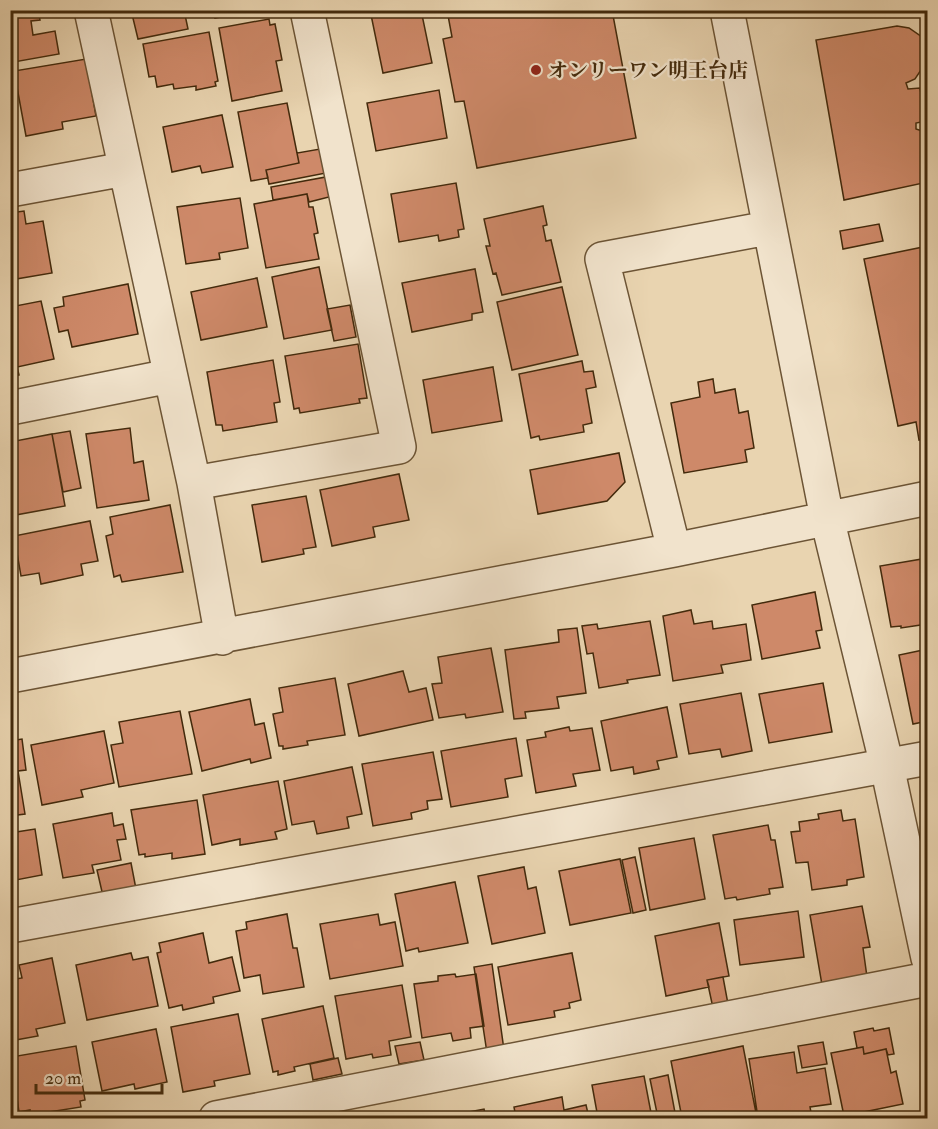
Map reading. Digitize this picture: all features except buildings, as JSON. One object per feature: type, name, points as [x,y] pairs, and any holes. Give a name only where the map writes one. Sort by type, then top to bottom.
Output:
[{"type":"street","points":[[91,10],[194,483],[222,638]]},
{"type":"street","points":[[194,483],[399,447],[307,10]]},
{"type":"street","points":[[727,10],[768,228],[827,518],[887,766],[927,958]]},
{"type":"street","points":[[10,190],[125,169]]},
{"type":"street","points":[[674,550],[602,259],[768,228]]},
{"type":"street","points":[[10,408],[170,376]]},
{"type":"street","points":[[10,676],[222,638],[927,498]]},
{"type":"street","points":[[10,926],[927,758]]},
{"type":"street","points":[[216,1119],[927,979]]},
{"type":"place","name":"オンリーワン明王台店","points":[[536,70]]}]
